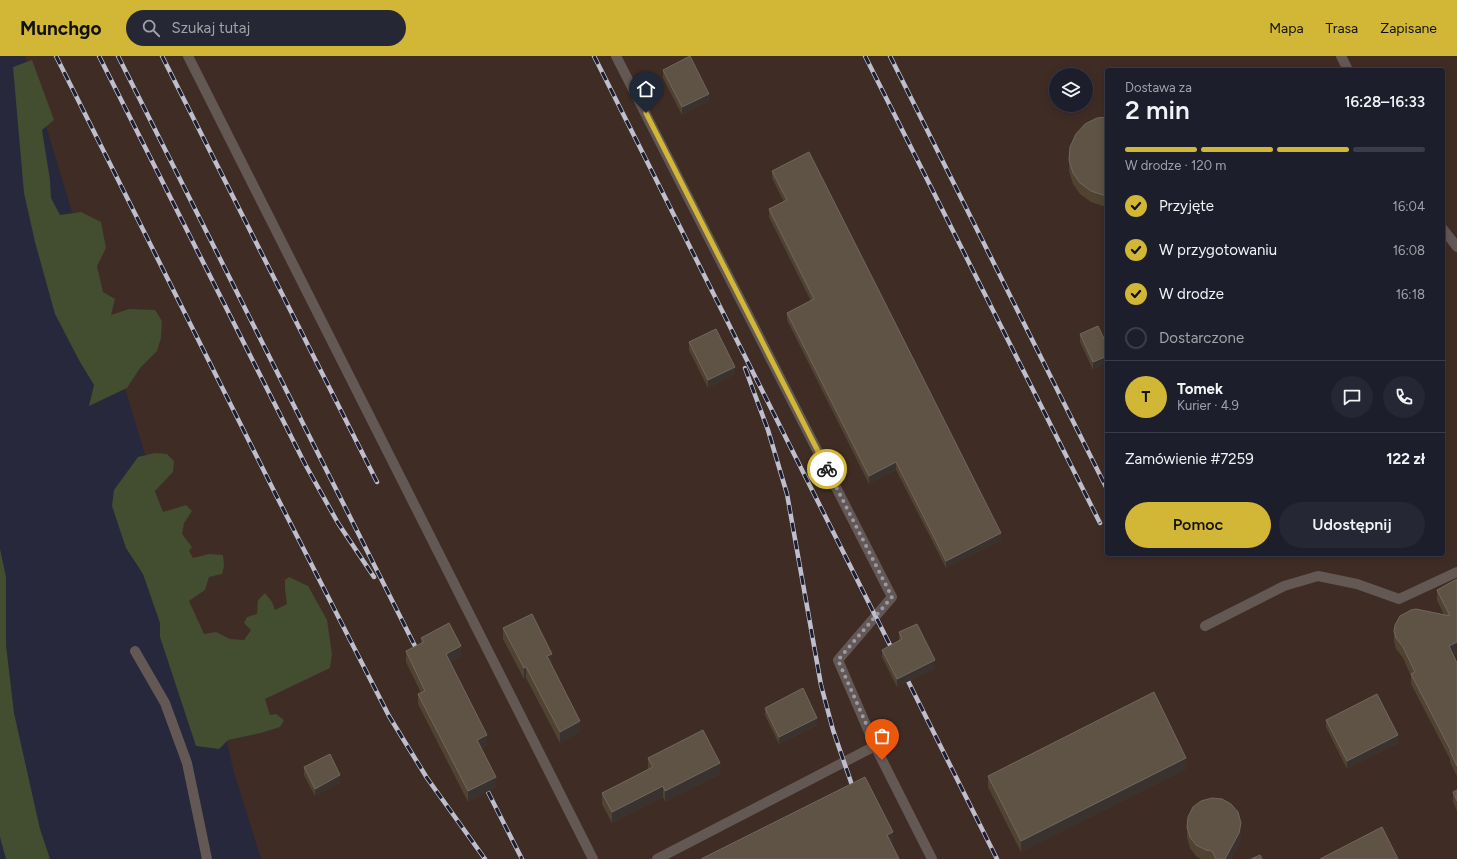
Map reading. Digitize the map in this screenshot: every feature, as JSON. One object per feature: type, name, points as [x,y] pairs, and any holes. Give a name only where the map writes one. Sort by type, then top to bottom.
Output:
[{"type":"lane","points":[[188,56],[593,859]]},
{"type":"lane","points":[[616,56],[892,597],[838,660],[874,746],[932,859]]},
{"type":"lane","points":[[1340,56],[1347,68]]},
{"type":"lane","points":[[1445,232],[1457,247]]},
{"type":"lane","points":[[1205,626],[1284,586],[1318,576],[1357,584],[1399,599],[1457,572]]},
{"type":"lane","points":[[135,651],[165,703],[187,763],[207,859]]},
{"type":"lane","points":[[657,859],[874,746]]},
{"type":"shaded area","points":[[25,56],[1457,56],[1457,859],[261,859],[233,769],[224,729],[192,611]]},
{"type":"green space","points":[[32,60],[54,120],[42,130],[50,180],[51,198],[60,215],[81,212],[101,222],[106,248],[97,266],[103,292],[115,299],[111,315],[129,309],[155,310],[162,321],[161,338],[157,351],[140,368],[127,388],[89,406],[94,385],[55,314],[35,242],[24,193],[13,67]]},
{"type":"green space","points":[[155,453],[167,454],[174,461],[173,472],[155,491],[163,512],[186,505],[192,511],[184,523],[182,534],[192,547],[189,551],[193,558],[209,554],[223,555],[224,566],[222,574],[209,577],[205,590],[189,601],[204,634],[216,632],[230,639],[244,640],[251,630],[244,623],[247,617],[257,614],[258,600],[265,593],[272,602],[275,610],[287,604],[285,580],[289,577],[308,586],[327,620],[332,654],[330,668],[265,699],[270,715],[276,714],[284,720],[280,727],[261,733],[228,740],[219,749],[196,746],[160,637],[160,623],[143,574],[126,548],[112,506],[114,490],[138,457]]},
{"type":"green space","points":[[0,549],[6,577],[6,645],[14,713],[40,829],[50,859],[6,859],[0,837]]},
{"type":"building","points":[[690,56],[709,94],[682,107],[663,70]]},
{"type":"building","points":[[1105,117],[1105,195],[1091,191],[1080,183],[1073,173],[1069,160],[1070,147],[1076,134],[1085,124],[1097,118]]},
{"type":"building","points":[[809,152],[1001,533],[946,561],[896,462],[869,476],[787,313],[814,299],[769,209],[787,200],[772,171]]},
{"type":"building","points":[[1098,326],[1105,341],[1105,357],[1093,362],[1080,334]]},
{"type":"building","points":[[716,329],[735,367],[708,380],[689,342]]},
{"type":"building","points":[[1457,579],[1457,642],[1449,646],[1457,663],[1457,766],[1451,751],[1411,674],[1415,672],[1403,647],[1396,638],[1394,631],[1395,625],[1400,616],[1411,610],[1416,609],[1450,616],[1437,590]]},
{"type":"building","points":[[532,614],[552,654],[547,656],[580,721],[560,732],[526,667],[524,668],[503,628]]},
{"type":"building","points":[[449,623],[461,646],[446,654],[487,735],[477,740],[496,777],[468,791],[418,694],[425,691],[406,651],[424,642],[421,638]]},
{"type":"building","points":[[917,624],[935,660],[897,679],[882,650],[902,639],[899,632]]},
{"type":"building","points":[[803,688],[817,718],[779,737],[765,708]]},
{"type":"building","points":[[1154,692],[1186,758],[1021,841],[988,776]]},
{"type":"building","points":[[1377,694],[1398,735],[1347,761],[1326,720]]},
{"type":"building","points":[[703,730],[720,763],[665,791],[663,786],[612,812],[602,793],[653,767],[648,758]]},
{"type":"building","points":[[330,754],[340,775],[315,789],[304,767]]},
{"type":"building","points":[[865,777],[893,832],[887,835],[899,859],[701,859]]},
{"type":"building","points":[[1457,790],[1457,801],[1453,792]]},
{"type":"building","points":[[1212,798],[1222,799],[1231,804],[1238,812],[1241,823],[1239,833],[1225,859],[1216,859],[1212,851],[1196,845],[1190,837],[1187,827],[1188,817],[1193,807],[1201,801]]},
{"type":"building","points":[[1382,827],[1398,859],[1320,859]]},
{"type":"building","points":[[1260,855],[1262,859],[1251,859]]},
{"type":"railway","points":[[56,56],[276,495],[389,716],[427,778],[485,859]]},
{"type":"railway","points":[[99,56],[305,464],[338,523],[374,577]]},
{"type":"railway","points":[[118,56],[420,656]]},
{"type":"railway","points":[[162,56],[377,482]]},
{"type":"railway","points":[[594,56],[895,655]]},
{"type":"railway","points":[[865,56],[1100,523]]},
{"type":"railway","points":[[890,56],[1105,485]]},
{"type":"railway","points":[[745,368],[768,430],[787,494],[821,685],[833,730],[853,788]]},
{"type":"railway","points":[[903,671],[997,859]]},
{"type":"railway","points":[[488,792],[522,859]]},
{"type":"way so far","points":[[827,469],[892,597],[838,660],[874,746],[882,760]]},
{"type":"route","points":[[646,113],[827,469]]}]
